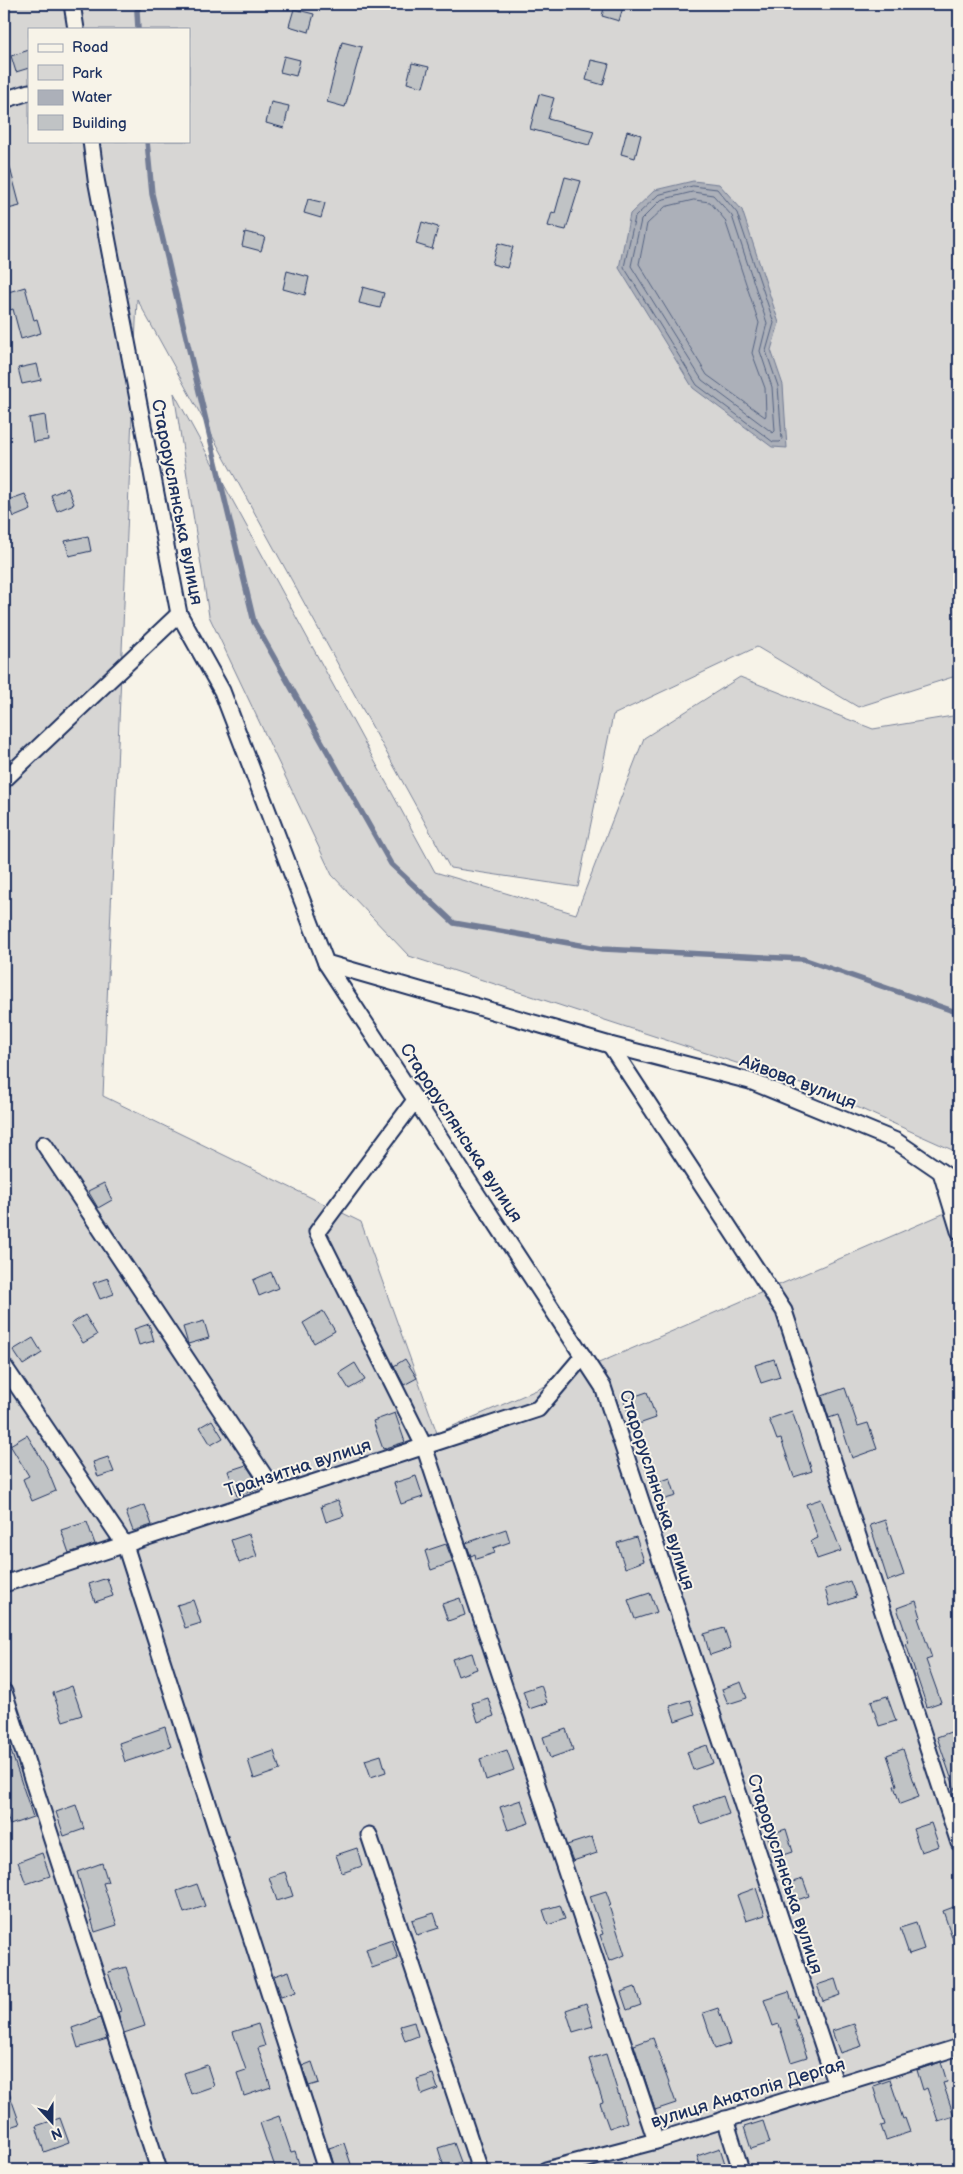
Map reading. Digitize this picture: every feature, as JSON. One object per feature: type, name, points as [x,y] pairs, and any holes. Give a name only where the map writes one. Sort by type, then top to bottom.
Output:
[{"type":"street","points":[[72,4],[76,28]]},
{"type":"street","points":[[4,100],[28,92]]},
{"type":"street","name":"Староруслянська вулиця","points":[[91,142],[96,179],[179,614],[222,691],[326,963],[603,1387],[836,2085]]},
{"type":"street","points":[[4,780],[179,614]]},
{"type":"street","points":[[326,963],[610,1044],[784,1311],[959,1843]]},
{"type":"street","name":"Айвова вулиця","points":[[610,1044],[750,1081],[896,1141],[959,1184]]},
{"type":"street","points":[[416,1099],[317,1232],[424,1446],[656,2141]]},
{"type":"street","points":[[44,1144],[277,1495]]},
{"type":"street","points":[[941,1172],[959,1231]]},
{"type":"street","name":"Транзитна вулиця","points":[[4,1584],[538,1409],[584,1356]]},
{"type":"street","points":[[4,1366],[125,1545],[326,2170]]},
{"type":"street","points":[[4,1692],[159,2170]]},
{"type":"street","points":[[369,1835],[480,2170]]},
{"type":"street","name":"вулиця Анатолія Дергая","points":[[546,2170],[656,2141],[959,2047]]},
{"type":"street","points":[[725,2119],[742,2170]]},
{"type":"green space","points":[[4,4],[959,4],[959,675],[858,707],[757,647],[613,715],[578,887],[450,868],[137,299],[103,1096],[361,1222],[437,1433],[959,1207],[959,2170],[4,2170]]},
{"type":"green space","points":[[174,393],[435,872],[576,914],[644,738],[740,677],[873,729],[959,715],[959,1153],[819,1090],[409,956],[332,875],[209,616]]},
{"type":"water","points":[[693,181],[719,184],[742,210],[779,323],[771,350],[783,385],[787,448],[772,447],[693,388],[619,268],[630,214],[655,190]]},
{"type":"building","points":[[605,4],[624,4],[619,21],[602,16]]},
{"type":"building","points":[[294,9],[314,14],[309,32],[289,26]]},
{"type":"building","points":[[342,42],[362,47],[345,107],[327,102]]},
{"type":"building","points":[[28,50],[28,68],[16,72],[11,56]]},
{"type":"building","points":[[284,56],[300,60],[296,76],[280,72]]},
{"type":"building","points":[[591,60],[609,64],[603,85],[586,80]]},
{"type":"building","points":[[412,63],[429,67],[423,87],[407,83]]},
{"type":"building","points":[[539,94],[554,98],[548,119],[594,131],[589,145],[530,129]]},
{"type":"building","points":[[271,102],[289,106],[284,128],[266,123]]},
{"type":"building","points":[[627,131],[641,135],[635,158],[621,154]]},
{"type":"building","points":[[4,164],[9,164],[20,206],[4,210]]},
{"type":"building","points":[[565,177],[581,181],[566,230],[548,226],[552,212],[555,213]]},
{"type":"building","points":[[308,199],[325,203],[321,218],[304,213]]},
{"type":"building","points":[[422,222],[438,227],[432,249],[416,244]]},
{"type":"building","points":[[245,232],[265,237],[261,251],[242,246]]},
{"type":"building","points":[[498,243],[513,247],[507,268],[492,264]]},
{"type":"building","points":[[287,271],[309,277],[305,295],[283,289]]},
{"type":"building","points":[[25,287],[34,320],[37,319],[41,333],[21,339],[13,309],[10,310],[5,293]]},
{"type":"building","points":[[363,287],[384,293],[380,308],[359,303]]},
{"type":"building","points":[[37,364],[41,380],[22,384],[18,368]]},
{"type":"building","points":[[45,415],[48,440],[33,442],[29,418]]},
{"type":"building","points":[[68,488],[74,504],[57,511],[51,495]]},
{"type":"building","points":[[25,494],[31,510],[14,517],[8,500]]},
{"type":"building","points":[[88,536],[91,551],[69,556],[65,541]]},
{"type":"building","points":[[104,1183],[112,1200],[98,1208],[88,1191]]},
{"type":"building","points":[[271,1272],[278,1288],[259,1296],[253,1280]]},
{"type":"building","points":[[108,1278],[114,1294],[100,1299],[93,1283]]},
{"type":"building","points":[[323,1311],[335,1331],[314,1343],[303,1323]]},
{"type":"building","points":[[85,1315],[97,1335],[83,1343],[71,1324]]},
{"type":"building","points":[[204,1321],[209,1338],[188,1344],[183,1327]]},
{"type":"building","points":[[149,1324],[154,1341],[139,1345],[134,1329]]},
{"type":"building","points":[[33,1338],[42,1353],[23,1365],[13,1350]]},
{"type":"building","points":[[405,1359],[417,1378],[404,1385],[394,1366]]},
{"type":"building","points":[[774,1359],[780,1377],[761,1383],[755,1365]]},
{"type":"building","points":[[355,1363],[365,1380],[349,1389],[339,1373]]},
{"type":"building","points":[[845,1388],[858,1426],[868,1423],[877,1449],[852,1458],[838,1415],[829,1418],[822,1396]]},
{"type":"building","points":[[647,1392],[656,1418],[633,1426],[624,1400]]},
{"type":"building","points":[[792,1411],[812,1471],[794,1477],[781,1439],[777,1440],[769,1419]]},
{"type":"building","points":[[395,1413],[405,1442],[383,1449],[373,1421]]},
{"type":"building","points":[[212,1420],[223,1438],[211,1445],[200,1427]]},
{"type":"building","points":[[27,1435],[46,1466],[56,1491],[32,1501],[23,1479],[29,1476],[10,1445]]},
{"type":"building","points":[[108,1457],[114,1472],[98,1477],[93,1462]]},
{"type":"building","points":[[246,1465],[259,1489],[237,1496],[228,1471]]},
{"type":"building","points":[[416,1476],[423,1497],[401,1504],[394,1483]]},
{"type":"building","points":[[670,1478],[676,1496],[662,1500],[656,1483]]},
{"type":"building","points":[[821,1499],[841,1551],[817,1559],[811,1541],[818,1538],[806,1504]]},
{"type":"building","points":[[338,1500],[344,1516],[326,1522],[321,1506]]},
{"type":"building","points":[[145,1505],[152,1525],[133,1531],[126,1512]]},
{"type":"building","points":[[885,1520],[904,1575],[888,1581],[870,1525]]},
{"type":"building","points":[[87,1522],[95,1544],[69,1553],[61,1530]]},
{"type":"building","points":[[506,1529],[510,1542],[493,1548],[495,1553],[476,1559],[475,1554],[471,1556],[466,1543]]},
{"type":"building","points":[[249,1534],[257,1556],[239,1563],[231,1540]]},
{"type":"building","points":[[636,1537],[644,1561],[625,1568],[617,1543]]},
{"type":"building","points":[[446,1544],[453,1562],[431,1570],[425,1551]]},
{"type":"building","points":[[107,1578],[113,1596],[95,1602],[89,1584]]},
{"type":"building","points":[[850,1581],[856,1597],[830,1606],[825,1589]]},
{"type":"building","points":[[650,1593],[657,1612],[635,1619],[628,1600]]},
{"type":"building","points":[[460,1598],[465,1615],[448,1621],[442,1604]]},
{"type":"building","points":[[193,1600],[201,1623],[185,1628],[177,1605]]},
{"type":"building","points":[[916,1601],[921,1617],[918,1618],[932,1658],[926,1660],[941,1702],[927,1707],[906,1644],[909,1643],[897,1608]]},
{"type":"building","points":[[724,1628],[731,1648],[710,1655],[704,1634]]},
{"type":"building","points":[[472,1653],[477,1669],[458,1676],[452,1659]]},
{"type":"building","points":[[741,1682],[747,1698],[728,1704],[722,1689]]},
{"type":"building","points":[[541,1685],[547,1703],[529,1709],[523,1691]]},
{"type":"building","points":[[72,1686],[82,1715],[63,1721],[53,1693]]},
{"type":"building","points":[[887,1696],[896,1721],[879,1726],[871,1701]]},
{"type":"building","points":[[488,1698],[494,1716],[478,1722],[472,1703]]},
{"type":"building","points":[[690,1700],[695,1714],[675,1721],[670,1706]]},
{"type":"building","points":[[165,1727],[171,1747],[125,1762],[119,1743]]},
{"type":"building","points":[[566,1729],[573,1750],[550,1758],[543,1737]]},
{"type":"building","points":[[956,1730],[959,1739],[959,1795],[957,1795],[937,1737]]},
{"type":"building","points":[[4,1739],[7,1739],[33,1817],[10,1825],[4,1807]]},
{"type":"building","points":[[707,1745],[713,1763],[693,1770],[687,1752]]},
{"type":"building","points":[[903,1749],[919,1797],[900,1804],[894,1786],[897,1785],[887,1755]]},
{"type":"building","points":[[507,1750],[514,1770],[486,1780],[480,1759]]},
{"type":"building","points":[[274,1751],[280,1770],[254,1779],[248,1760]]},
{"type":"building","points":[[381,1755],[386,1772],[371,1777],[365,1760]]},
{"type":"building","points":[[723,1796],[729,1814],[700,1824],[694,1806]]},
{"type":"building","points":[[521,1800],[529,1823],[508,1830],[500,1807]]},
{"type":"building","points":[[76,1805],[84,1829],[64,1836],[56,1812]]},
{"type":"building","points":[[931,1823],[939,1846],[921,1852],[913,1829]]},
{"type":"building","points":[[786,1829],[793,1852],[775,1858],[767,1835]]},
{"type":"building","points":[[592,1837],[597,1853],[573,1861],[567,1845]]},
{"type":"building","points":[[357,1848],[362,1866],[342,1873],[336,1855]]},
{"type":"building","points":[[42,1853],[50,1876],[26,1884],[18,1862]]},
{"type":"building","points":[[102,1863],[108,1882],[103,1883],[117,1925],[95,1932],[77,1872]]},
{"type":"building","points":[[285,1872],[293,1896],[277,1901],[269,1877]]},
{"type":"building","points":[[803,1879],[809,1896],[791,1902],[785,1884]]},
{"type":"building","points":[[197,1884],[205,1906],[184,1913],[177,1891]]},
{"type":"building","points":[[756,1888],[765,1915],[746,1921],[737,1895]]},
{"type":"building","points":[[606,1891],[625,1955],[609,1961],[600,1935],[603,1934],[590,1896]]},
{"type":"building","points":[[560,1905],[565,1919],[548,1925],[543,1910]]},
{"type":"building","points":[[959,1905],[959,1950],[957,1951],[943,1911]]},
{"type":"building","points":[[434,1913],[439,1928],[417,1935],[412,1920]]},
{"type":"building","points":[[916,1923],[924,1949],[909,1954],[900,1928]]},
{"type":"building","points":[[392,1940],[398,1959],[372,1968],[366,1949]]},
{"type":"building","points":[[126,1967],[145,2026],[124,2033],[118,2012],[121,2011],[108,1972]]},
{"type":"building","points":[[289,1971],[296,1992],[281,1997],[274,1976]]},
{"type":"building","points":[[835,1979],[840,1995],[823,2001],[817,1985]]},
{"type":"building","points":[[635,1987],[641,2005],[627,2010],[621,1992]]},
{"type":"building","points":[[789,1992],[797,2018],[794,2019],[807,2057],[791,2062],[779,2024],[773,2026],[764,2000]]},
{"type":"building","points":[[586,2003],[593,2026],[573,2032],[566,2010]]},
{"type":"building","points":[[718,2008],[730,2044],[715,2049],[703,2013]]},
{"type":"building","points":[[100,2018],[107,2039],[78,2048],[72,2028]]},
{"type":"building","points":[[414,2022],[418,2036],[405,2041],[400,2026]]},
{"type":"building","points":[[258,2024],[265,2046],[258,2048],[271,2087],[244,2096],[237,2073],[246,2070],[233,2032]]},
{"type":"building","points":[[854,2024],[862,2046],[840,2053],[832,2031]]},
{"type":"building","points":[[653,2038],[676,2103],[655,2110],[634,2045]]},
{"type":"building","points":[[606,2054],[627,2122],[609,2128],[600,2103],[603,2102],[589,2059]]},
{"type":"building","points":[[312,2062],[319,2083],[309,2086],[302,2066]]},
{"type":"building","points":[[941,2062],[947,2082],[943,2083],[954,2116],[938,2121],[927,2088],[923,2090],[917,2070]]},
{"type":"building","points":[[207,2065],[214,2086],[191,2094],[184,2073]]},
{"type":"building","points":[[433,2074],[438,2089],[422,2095],[417,2079]]},
{"type":"building","points":[[890,2080],[903,2119],[905,2118],[910,2132],[886,2140],[881,2126],[885,2125],[873,2086]]},
{"type":"building","points":[[4,2084],[6,2084],[20,2124],[4,2129]]},
{"type":"building","points":[[279,2116],[291,2152],[295,2151],[300,2167],[291,2170],[276,2170],[260,2123]]},
{"type":"building","points":[[60,2118],[69,2143],[44,2152],[36,2126]]},
{"type":"building","points":[[763,2121],[770,2143],[751,2149],[744,2127]]},
{"type":"building","points":[[344,2143],[353,2170],[336,2170],[335,2168],[329,2148]]},
{"type":"building","points":[[454,2143],[461,2162],[444,2167],[438,2148]]},
{"type":"building","points":[[720,2148],[727,2170],[702,2170],[697,2156]]},
{"type":"waterway","points":[[138,28],[137,11],[141,4]]},
{"type":"waterway","points":[[147,142],[152,194],[254,622],[391,864],[454,923],[603,949],[803,959],[959,1013]]}]
